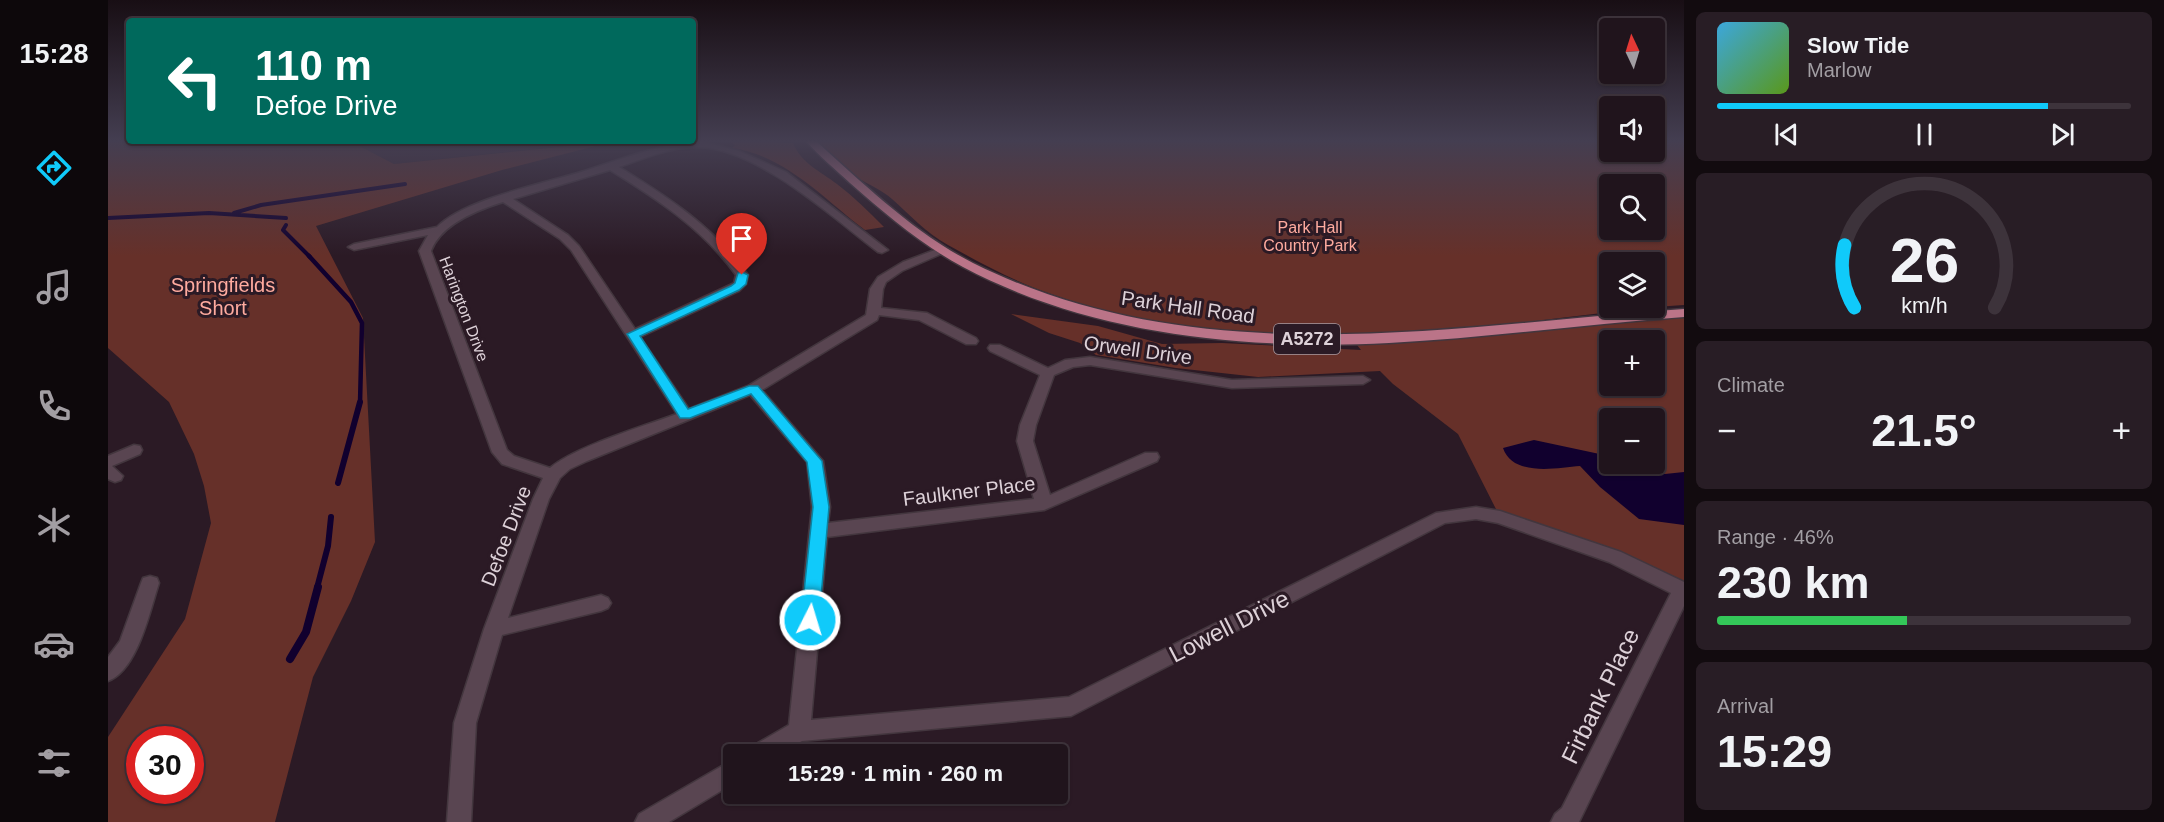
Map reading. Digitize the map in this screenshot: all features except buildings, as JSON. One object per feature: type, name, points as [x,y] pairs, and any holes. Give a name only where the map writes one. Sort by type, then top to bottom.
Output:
[{"type":"main road","name":"Park Hall Road","points":[[852,179],[879,204],[968,265],[1058,301],[1119,318],[1181,330],[1298,339],[1403,338],[1684,313]]},
{"type":"street","name":"Harington Drive","points":[[553,475],[508,460],[501,452],[425,251],[429,241],[438,230],[456,217],[504,198],[563,179]]},
{"type":"street","points":[[632,179],[689,218],[742,275],[740,284],[735,288],[633,334]]},
{"type":"street","name":"Harington Drive","points":[[789,179],[882,250]]},
{"type":"street","points":[[504,198],[564,237],[575,248],[685,415]]},
{"type":"street","points":[[354,247],[438,230]]},
{"type":"street","points":[[850,245],[867,239]]},
{"type":"street","points":[[944,250],[885,275],[876,287],[875,311],[922,316],[971,341]]},
{"type":"street","name":"Defoe Drive","points":[[459,822],[465,723],[494,629],[534,515],[553,475],[573,460],[753,389],[864,323],[875,311]]},
{"type":"street","points":[[995,348],[1048,373],[1028,425],[1025,441],[1044,504]]},
{"type":"street","name":"Orwell Drive","points":[[1048,373],[1070,363],[1090,361],[1232,384],[1363,380]]},
{"type":"street","points":[[753,389],[814,461],[821,507],[799,731]]},
{"type":"street","points":[[110,470],[134,450]]},
{"type":"street","name":"Faulkner Place","points":[[819,531],[1044,504],[1151,457]]},
{"type":"street","name":"Lowell Drive","points":[[776,744],[799,731],[1071,706],[1442,517],[1476,513],[1500,518],[1615,557],[1683,591]]},
{"type":"street","points":[[108,672],[129,645],[150,583]]},
{"type":"street","name":"Firbank Place","points":[[1563,822],[1570,816],[1683,591]]},
{"type":"street","points":[[494,629],[601,603]]},
{"type":"street","points":[[647,822],[723,777]]},
{"type":"green space","name":"Springfields Short","points":[[108,179],[471,179],[316,226],[363,318],[375,542],[351,601],[313,677],[275,822],[108,822],[108,737],[185,619],[211,523],[204,486],[194,454],[169,402],[108,348]]},
{"type":"green space","points":[[830,179],[884,227],[865,230],[803,180]]},
{"type":"green space","name":"Park Hall Country Park","points":[[860,179],[1599,179],[1599,240],[1665,240],[1665,179],[1684,179],[1684,305],[1665,306],[1665,252],[1599,252],[1599,313],[1466,329],[1338,335],[1236,331],[1185,325],[1134,317],[1085,305],[1037,289],[1003,274],[940,240],[918,224],[888,196]]},
{"type":"green space","points":[[1684,313],[1684,591],[1500,517],[1458,434],[1393,384],[1380,371],[1258,377],[1176,368],[1096,355],[1080,343],[1049,333],[1011,314],[1098,326],[1162,344],[1222,343],[1361,350],[1353,340],[1623,318],[1665,318],[1665,315]]},
{"type":"shaded area","points":[[1534,440],[1599,454],[1599,474],[1684,472],[1684,525],[1639,519],[1600,487],[1580,466],[1548,469],[1525,467],[1508,457],[1503,448]]},
{"type":"waterway","points":[[234,213],[261,205],[405,184]]},
{"type":"waterway","points":[[108,218],[209,213],[286,218]]},
{"type":"waterway","points":[[286,225],[283,230],[309,256]]},
{"type":"waterway","points":[[309,256],[351,302],[362,323],[360,403]]},
{"type":"waterway","points":[[338,483],[360,402]]},
{"type":"waterway","points":[[317,588],[328,546],[331,517]]},
{"type":"waterway","points":[[290,659],[306,632],[318,587]]},
{"type":"route","points":[[742,275],[743,279],[735,288],[633,334],[685,415],[753,389],[814,461],[821,507],[810,620]]}]
